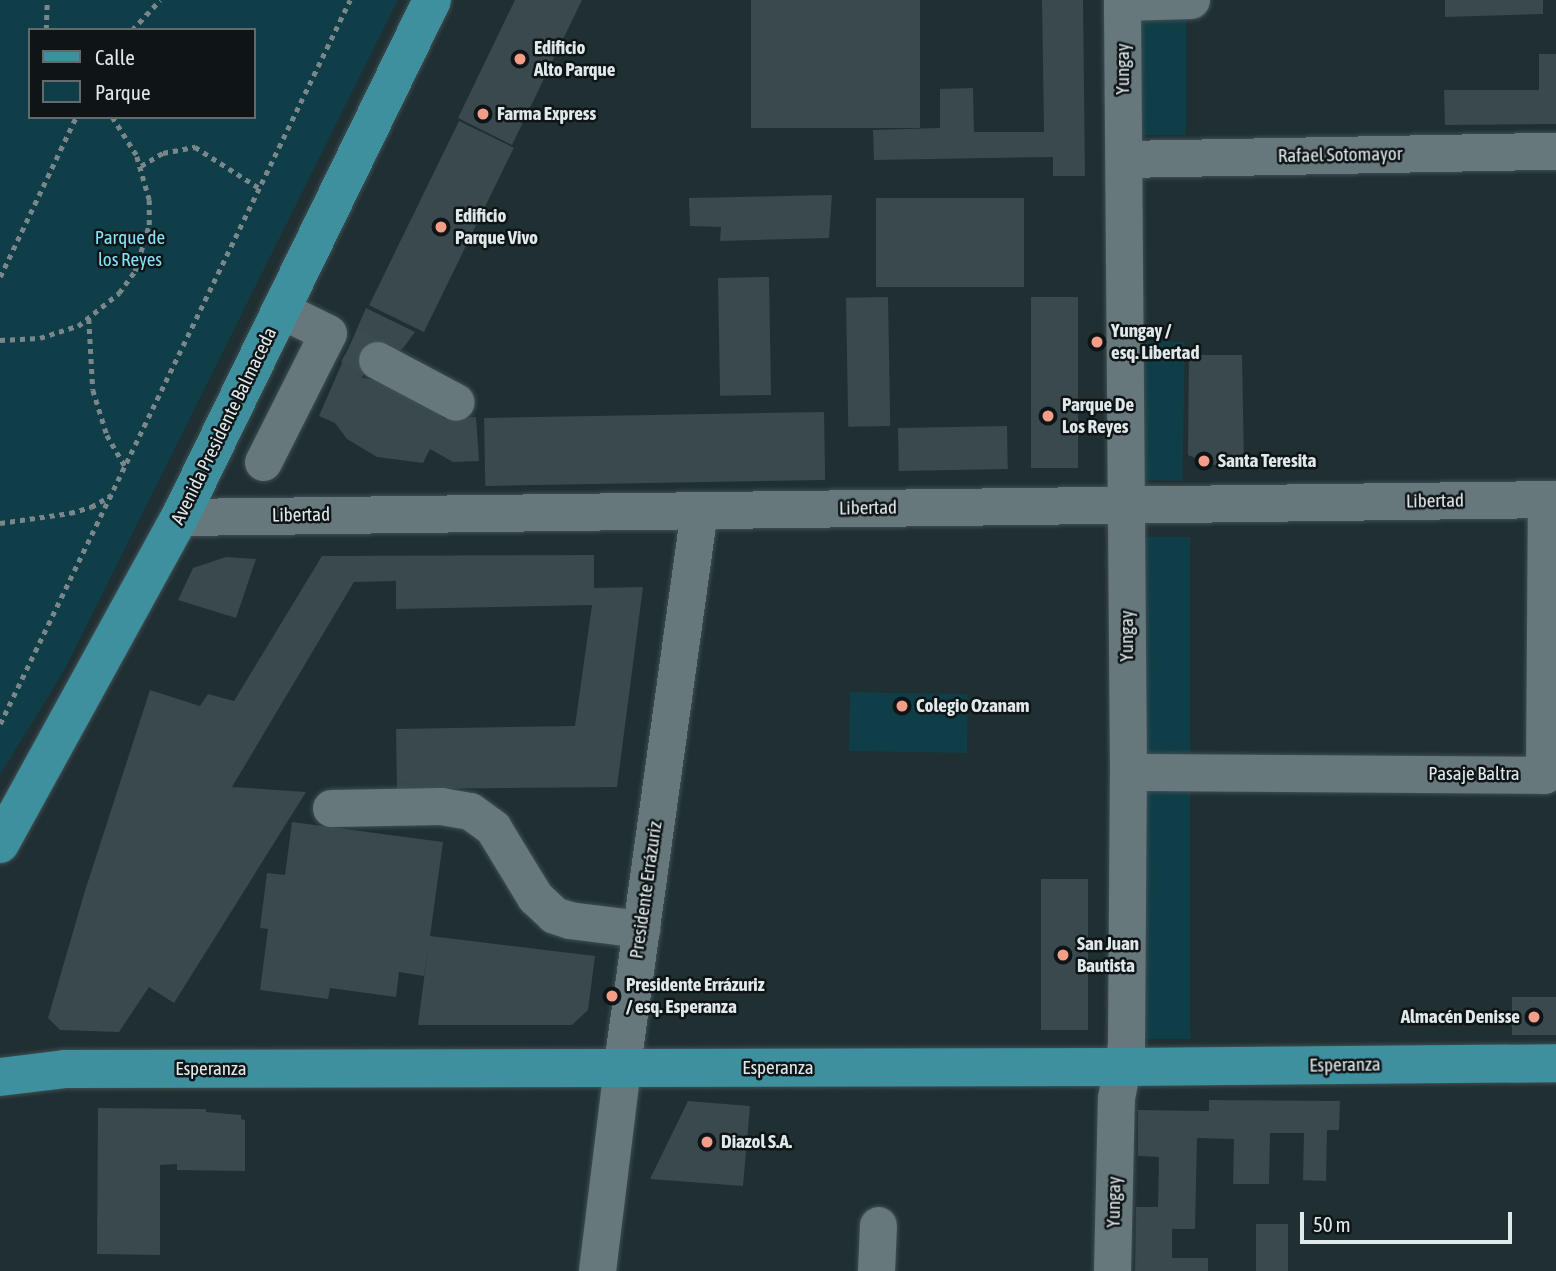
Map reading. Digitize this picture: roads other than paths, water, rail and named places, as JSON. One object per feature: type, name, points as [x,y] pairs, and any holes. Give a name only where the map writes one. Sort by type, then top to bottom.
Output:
[{"type":"main road","name":"Avenida Presidente Balmaceda","points":[[0,844],[180,517],[432,0]]},
{"type":"main road","name":"Esperanza","points":[[0,1077],[65,1069],[1122,1068],[1556,1063]]},
{"type":"street","points":[[1122,1],[1191,0]]},
{"type":"street","name":"Yungay","points":[[1112,1271],[1116,1098],[1126,1045],[1128,772],[1122,1]]},
{"type":"street","name":"Rafael Sotomayor","points":[[1124,159],[1556,151]]},
{"type":"street","points":[[281,310],[456,402]]},
{"type":"street","points":[[263,463],[352,346]]},
{"type":"street","name":"Libertad","points":[[180,517],[1551,499]]},
{"type":"street","name":"Pasaje Baltra","points":[[1128,772],[1544,775],[1551,499]]},
{"type":"street","name":"Presidente Errázuriz","points":[[597,1271],[699,510]]},
{"type":"street","points":[[331,808],[441,806],[470,811],[493,828],[535,897],[554,915],[569,920],[641,929]]},
{"type":"street","points":[[876,1271],[878,1225]]},
{"type":"tunnel","points":[[350,345],[377,360]]},
{"type":"place","name":"Edificio Alto Parque","points":[[520,59]]},
{"type":"place","name":"Farma Express","points":[[483,114]]},
{"type":"place","name":"Edificio Parque Vivo","points":[[441,227]]},
{"type":"place","name":"Yungay / esq. Libertad","points":[[1097,342]]},
{"type":"place","name":"Parque De Los Reyes","points":[[1048,416]]},
{"type":"place","name":"Santa Teresita","points":[[1204,461]]},
{"type":"place","name":"Colegio Ozanam","points":[[902,706]]},
{"type":"place","name":"San Juan Bautista","points":[[1063,955]]},
{"type":"place","name":"Presidente Errázuriz / esq. Esperanza","points":[[612,996]]},
{"type":"place","name":"Almacén Denisse","points":[[1534,1017]]},
{"type":"place","name":"Diazol S.A.","points":[[707,1142]]},
{"type":"park label","name":"Parque de los Reyes","points":[[130,249]]}]
